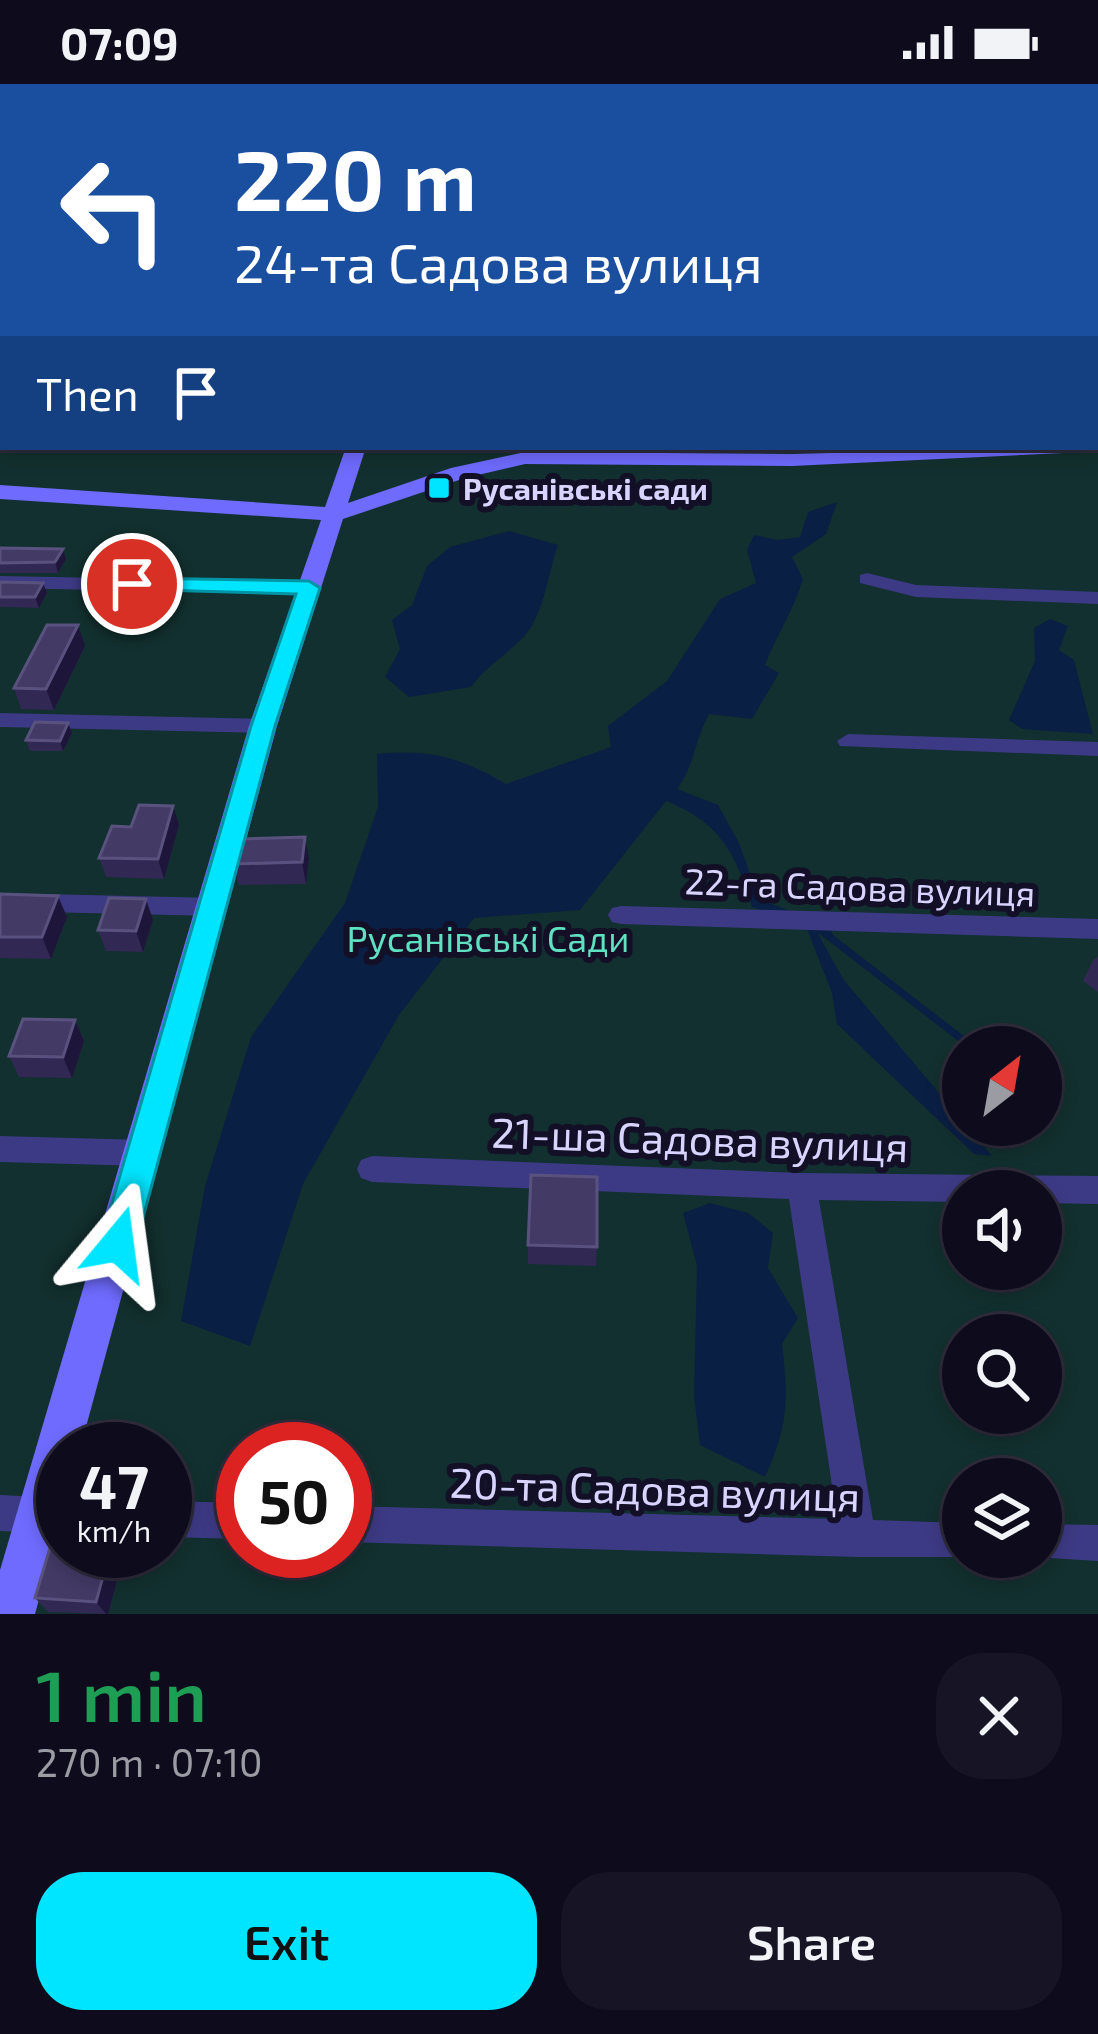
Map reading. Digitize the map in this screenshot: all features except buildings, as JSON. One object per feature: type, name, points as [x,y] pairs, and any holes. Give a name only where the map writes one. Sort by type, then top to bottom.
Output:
[{"type":"main road","points":[[76,1422],[144,1153],[263,726],[355,450]]},
{"type":"main road","points":[[447,477],[479,450]]},
{"type":"main road","points":[[0,492],[335,514],[447,477],[525,458],[792,460],[1000,450]]},
{"type":"main road","points":[[11,1614],[36,1554]]},
{"type":"street","points":[[867,579],[916,591],[1098,598]]},
{"type":"street","points":[[0,582],[309,588]]},
{"type":"street","points":[[0,720],[263,726]]},
{"type":"street","points":[[848,741],[1098,749]]},
{"type":"street","points":[[0,902],[215,907]]},
{"type":"street","name":"22-га Садова вулиця","points":[[621,916],[1098,928]]},
{"type":"street","points":[[0,1149],[144,1153]]},
{"type":"street","name":"21-ша Садова вулиця","points":[[371,1168],[802,1186],[1098,1190]]},
{"type":"street","points":[[802,1186],[858,1539]]},
{"type":"street","points":[[0,1514],[36,1515]]},
{"type":"street","name":"20-та Садова вулиця","points":[[372,1525],[942,1541]]},
{"type":"street","points":[[1062,1542],[1098,1543]]},
{"type":"green space","name":"Русанівські Сади","points":[[0,450],[1098,450],[1098,1614],[0,1614]]},
{"type":"water","points":[[837,502],[826,534],[792,557],[803,579],[765,665],[779,673],[752,719],[709,714],[677,789],[718,805],[739,843],[759,899],[829,926],[833,935],[951,1026],[942,1028],[817,932],[843,979],[942,1097],[942,1124],[837,1024],[832,993],[805,924],[752,907],[723,842],[700,819],[666,801],[580,910],[474,918],[399,1015],[303,1184],[250,1346],[181,1321],[205,1186],[251,1037],[345,903],[378,807],[377,754],[444,757],[506,784],[611,747],[608,726],[667,681],[720,599],[756,583],[747,550],[754,535],[778,540],[800,537],[808,512]]},
{"type":"water","points":[[509,531],[558,545],[532,624],[471,687],[409,697],[385,677],[400,649],[392,620],[412,605],[427,566],[450,547]]},
{"type":"water","points":[[1050,619],[1068,626],[1059,650],[1074,660],[1093,734],[1022,729],[1009,720],[1035,661],[1034,628]]},
{"type":"water","points":[[966,1146],[984,1146],[992,1156],[974,1154]]},
{"type":"water","points":[[710,1203],[748,1213],[773,1233],[768,1268],[798,1318],[782,1344],[785,1412],[765,1477],[700,1445],[694,1396],[697,1266],[683,1213]]},
{"type":"place","name":"Русанівські сади","points":[[439,488]]},
{"type":"route","points":[[118,1244],[263,726],[309,588],[132,584]]}]
